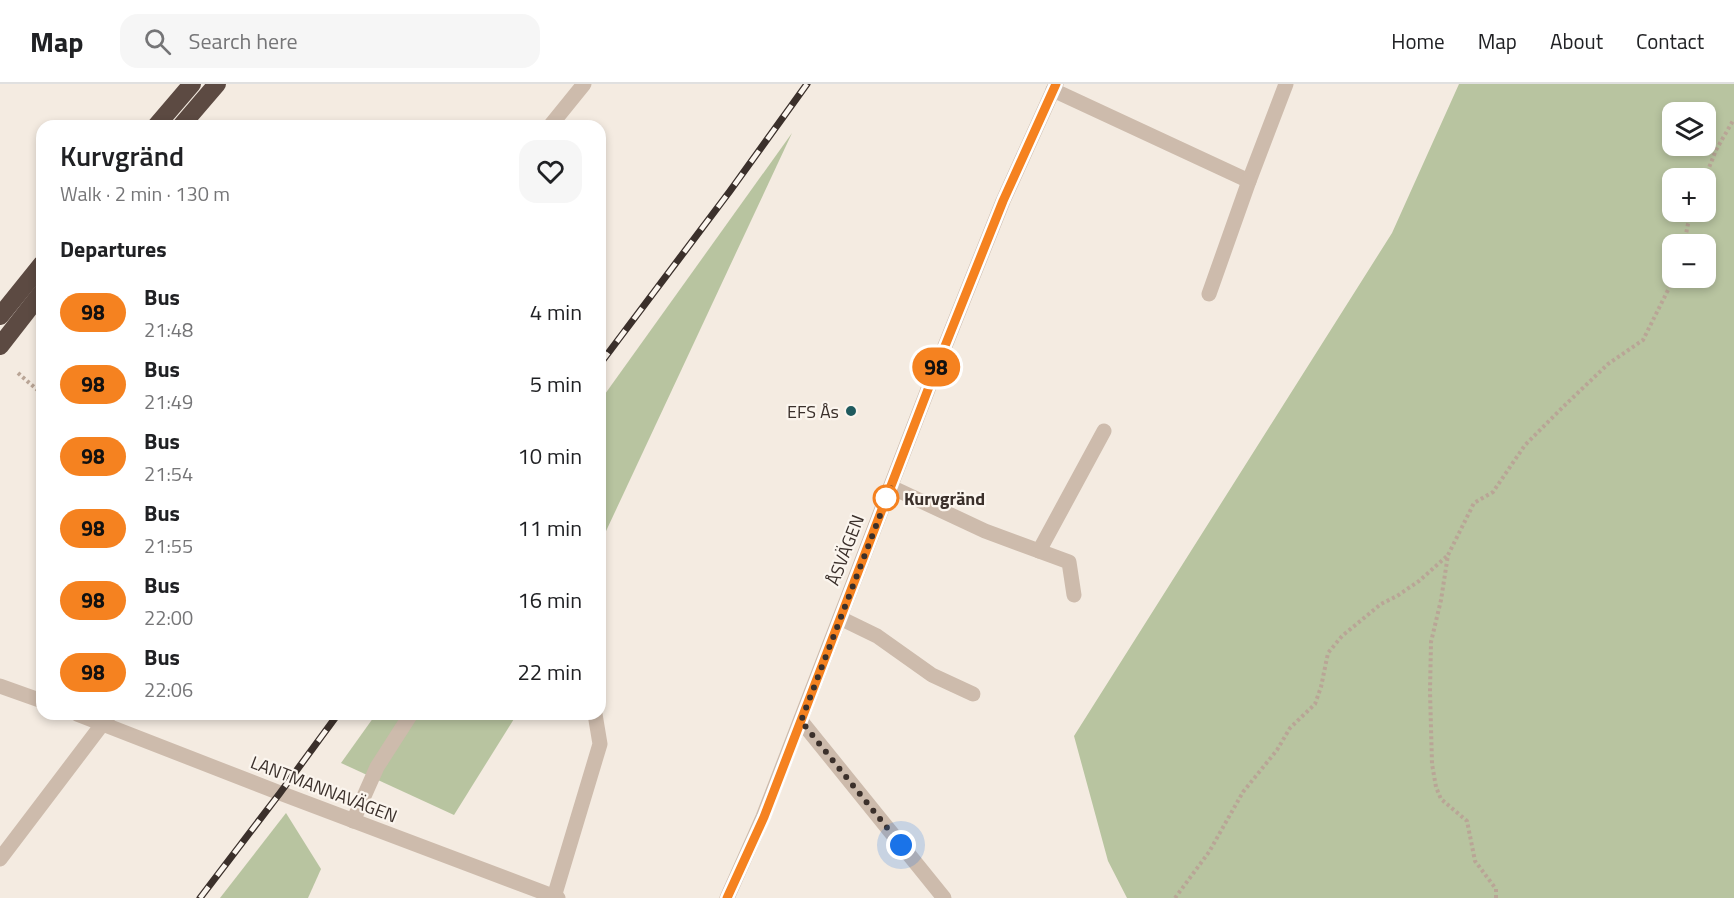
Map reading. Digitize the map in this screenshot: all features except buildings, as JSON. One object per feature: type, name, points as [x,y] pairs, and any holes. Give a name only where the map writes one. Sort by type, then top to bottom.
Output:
[{"type":"highway","points":[[161,120],[192,84]]},
{"type":"highway","points":[[186,120],[217,84]]},
{"type":"highway","points":[[0,316],[36,271]]},
{"type":"highway","points":[[0,345],[36,300]]},
{"type":"street","points":[[555,120],[584,84]]},
{"type":"street","points":[[1209,294],[1286,84]]},
{"type":"street","points":[[1054,87],[1249,181]]},
{"type":"street","name":"ÅSVÄGEN","points":[[727,898],[764,817],[937,366],[1003,201],[1054,87]]},
{"type":"street","points":[[1039,551],[1104,431]]},
{"type":"street","points":[[891,487],[985,531],[1069,562],[1074,595]]},
{"type":"street","points":[[840,618],[877,636],[932,675],[973,694]]},
{"type":"street","points":[[0,686],[36,699]]},
{"type":"street","points":[[0,859],[106,720]]},
{"type":"street","name":"LANTMANNAVÄGEN","points":[[109,720],[353,821],[556,897]]},
{"type":"street","points":[[353,821],[376,767],[407,720]]},
{"type":"street","points":[[556,897],[600,744],[596,720]]},
{"type":"street","points":[[801,721],[944,898]]},
{"type":"path","points":[[1709,168],[1716,150],[1734,119]]},
{"type":"path","points":[[1496,898],[1496,889],[1475,861],[1467,821],[1440,799],[1432,764],[1431,642],[1448,555],[1474,503],[1493,492],[1525,445],[1608,364],[1643,340],[1669,288]]},
{"type":"path","points":[[18,373],[36,389]]},
{"type":"path","points":[[1175,898],[1209,852],[1243,792],[1277,750],[1290,728],[1314,704],[1321,687],[1328,653],[1342,636],[1381,604],[1419,580],[1448,555]]},
{"type":"green space","points":[[1459,84],[1734,84],[1734,898],[1127,898],[1108,861],[1074,736],[1392,233]]},
{"type":"green space","points":[[792,133],[606,531],[606,393]]},
{"type":"green space","points":[[372,720],[513,720],[454,815],[341,763]]},
{"type":"green space","points":[[286,813],[321,869],[308,898],[220,898]]},
{"type":"railway","points":[[606,356],[807,84]]},
{"type":"railway","points":[[200,898],[334,720]]},
{"type":"bus line","name":"98","points":[[727,898],[764,817],[937,366],[1003,201],[1056,84]]},
{"type":"place","name":"EFS Ås","points":[[851,411]]},
{"type":"place","name":"Kurvgränd","points":[[886,498]]},
{"type":"route","points":[[886,498],[891,487],[801,721],[901,845]]}]
